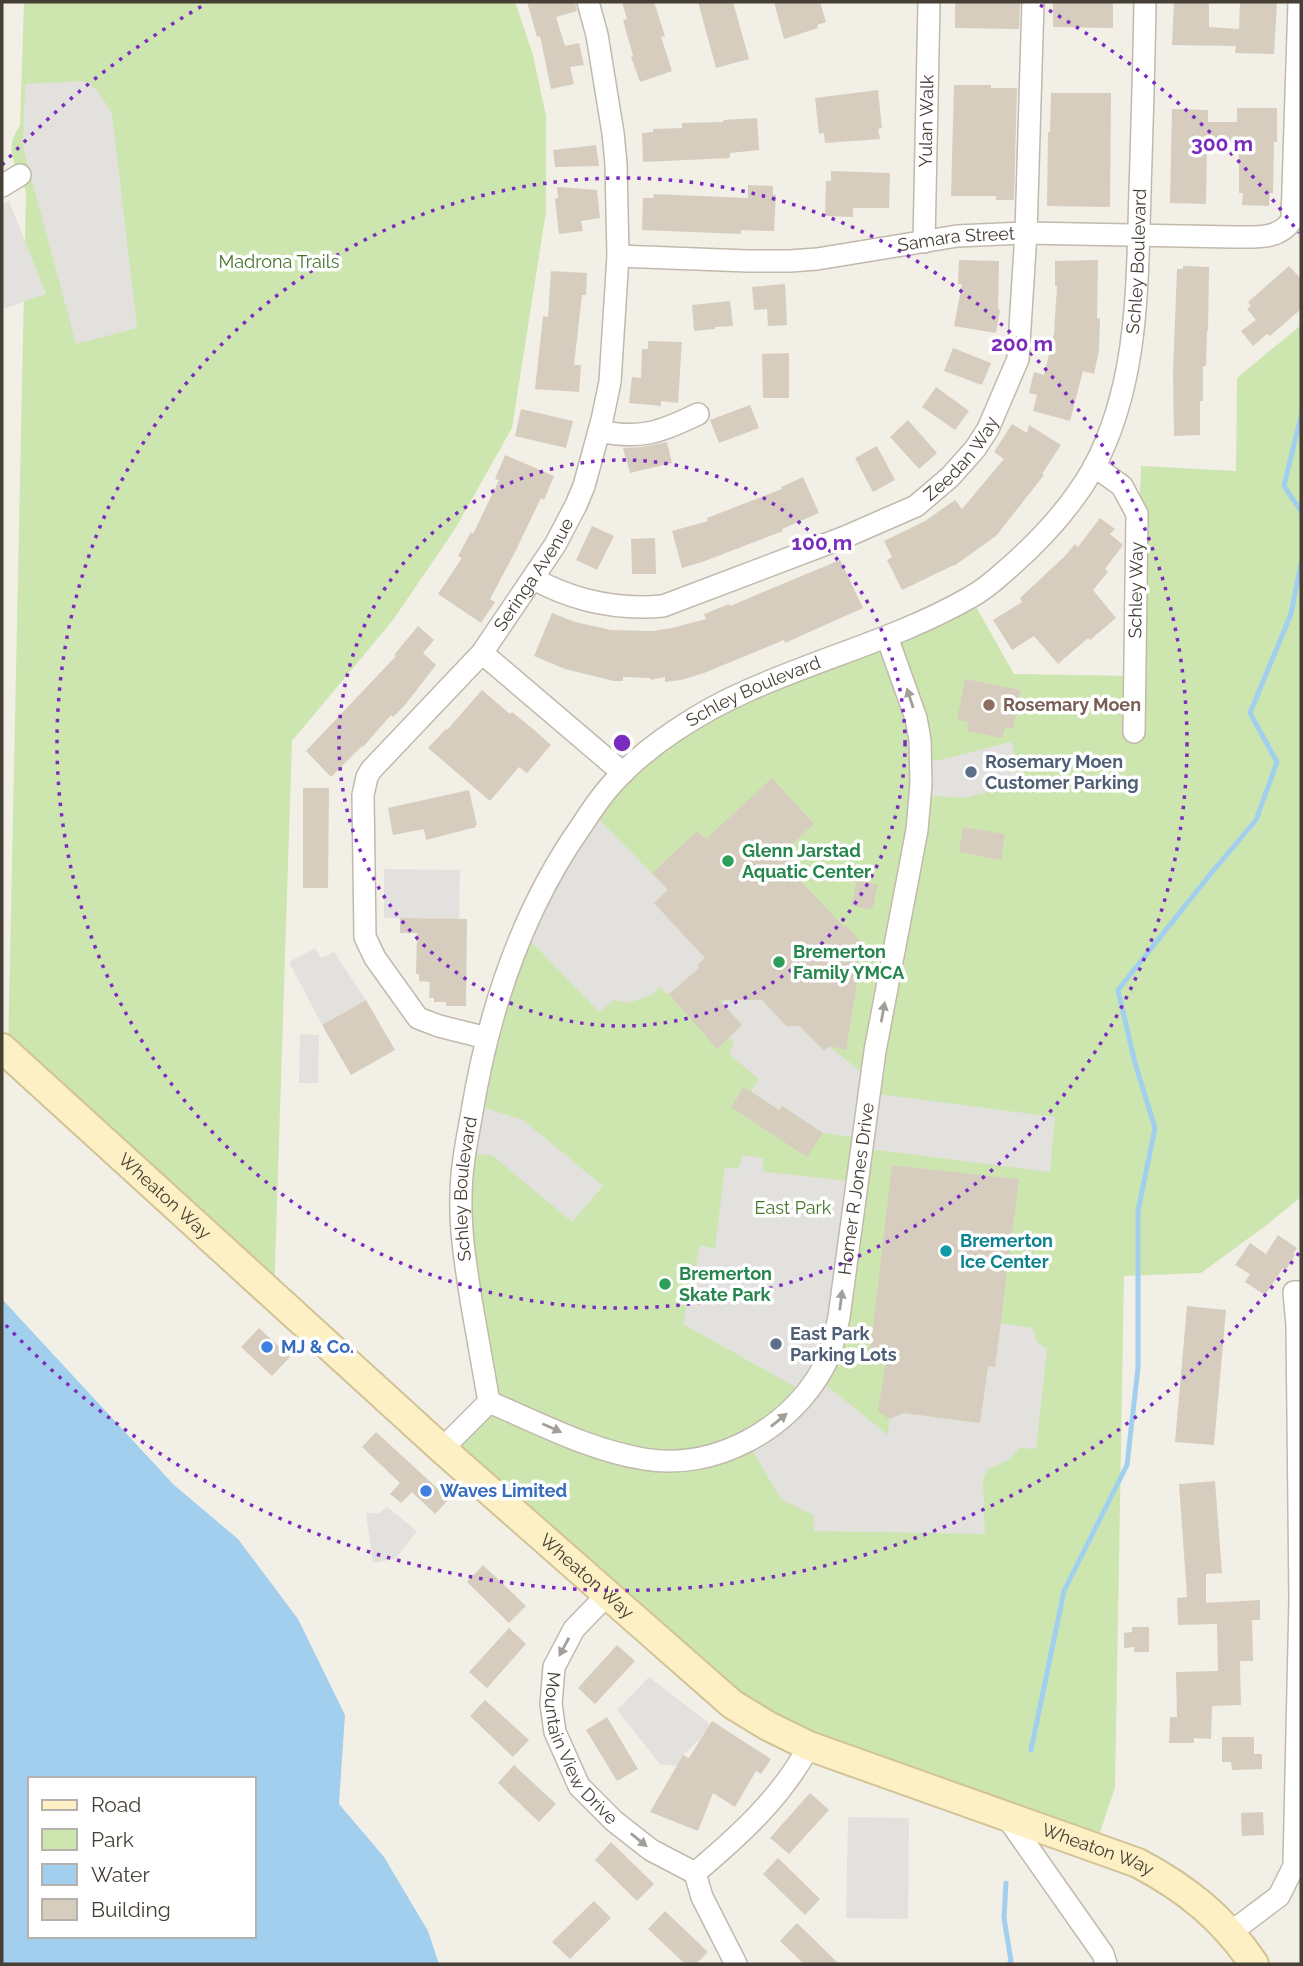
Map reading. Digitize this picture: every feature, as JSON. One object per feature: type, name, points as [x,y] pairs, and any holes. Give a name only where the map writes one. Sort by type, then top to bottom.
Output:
[{"type":"main road","name":"Wheaton Way","points":[[2,1048],[442,1449],[732,1704],[768,1727],[809,1746],[1138,1863],[1188,1894],[1217,1918],[1254,1964]]},
{"type":"street","name":"Seringa Avenue","points":[[487,1038],[418,1018],[375,958],[365,937],[363,795],[371,770],[482,653],[534,579],[576,505],[584,485],[610,382],[618,256],[613,133],[597,35],[588,2]]},
{"type":"street","name":"Yulan Walk","points":[[923,242],[929,2]]},
{"type":"street","name":"Zeedan Way","points":[[534,579],[578,598],[614,607],[663,606],[845,537],[916,506],[950,477],[975,449],[995,414],[1018,359],[1026,233],[1033,2]]},
{"type":"street","name":"Schley Boulevard","points":[[489,1402],[464,1258],[461,1197],[466,1144],[487,1038],[522,932],[547,879],[611,785],[681,727],[746,691],[887,637],[971,598],[1024,555],[1076,496],[1094,466],[1119,405],[1132,346],[1139,235],[1145,2]]},
{"type":"street","name":"Samara Street","points":[[618,256],[784,261],[817,259],[957,236],[1026,233],[1261,236],[1281,233],[1292,220],[1300,2]]},
{"type":"street","points":[[599,432],[635,436],[666,429],[698,414]]},
{"type":"street","name":"Schley Way","points":[[1094,466],[1122,485],[1137,514],[1134,732]]},
{"type":"street","name":"Homer R Jones Drive","points":[[489,1402],[610,1452],[646,1460],[685,1460],[723,1452],[772,1426],[799,1402],[824,1366],[839,1317],[876,1051],[916,830],[921,784],[920,740],[916,718],[887,637]]},
{"type":"street","points":[[482,653],[623,773]]},
{"type":"street","points":[[1230,1933],[1279,1896],[1298,1866],[1300,1587],[1297,1325],[1294,1292],[1301,1292]]},
{"type":"street","points":[[442,1449],[489,1402]]},
{"type":"street","name":"Mountain View Drive","points":[[607,1595],[574,1629],[554,1667],[551,1704],[555,1732],[579,1787],[614,1821],[651,1850],[695,1872]]},
{"type":"street","points":[[736,1964],[702,1897],[695,1872],[739,1836],[766,1807],[798,1766],[809,1746]]},
{"type":"street","points":[[1006,1816],[1102,1954],[1106,1964]]},
{"type":"green space","name":"Madrona Trails","points":[[24,2],[515,2],[533,55],[546,116],[546,212],[512,428],[455,529],[393,620],[292,741],[274,1296],[8,1053],[26,192],[15,166],[12,143],[20,125]]},
{"type":"green space","name":"East Park","points":[[1301,325],[1301,1197],[1201,1273],[1124,1276],[1115,1788],[1095,1847],[768,1726],[442,1449],[489,1402],[461,1228],[491,1021],[569,843],[681,727],[971,598],[1014,674],[1134,676],[1141,466],[1236,471],[1237,378]]},
{"type":"shaded area","points":[[84,81],[97,90],[112,113],[137,328],[76,344],[23,147],[25,84]]},
{"type":"shaded area","points":[[9,201],[46,294],[3,309],[2,205]]},
{"type":"shaded area","name":"Rosemary Moen Customer Parking","points":[[1011,742],[1023,783],[964,798],[920,795],[921,761],[940,760]]},
{"type":"shaded area","points":[[591,811],[668,890],[654,903],[705,958],[702,971],[669,994],[659,987],[652,995],[628,1003],[614,1000],[599,1012],[522,932]]},
{"type":"shaded area","points":[[384,869],[460,870],[459,919],[384,918]]},
{"type":"shaded area","points":[[315,948],[321,958],[334,952],[366,1000],[322,1025],[289,962]]},
{"type":"shaded area","points":[[738,996],[758,996],[786,1025],[800,1026],[824,1051],[829,1046],[871,1080],[870,1093],[1055,1117],[1050,1172],[862,1148],[863,1138],[823,1133],[782,1106],[779,1110],[751,1091],[759,1079],[729,1054],[734,1043],[729,1038],[742,1025],[722,1003],[727,998],[732,1002]]},
{"type":"shaded area","points":[[300,1034],[319,1035],[318,1083],[299,1083]]},
{"type":"shaded area","points":[[473,1104],[523,1120],[603,1186],[572,1222],[493,1156],[465,1152]]},
{"type":"shaded area","name":"East Park Parking Lots","points":[[743,1155],[763,1158],[763,1170],[766,1172],[857,1182],[817,1378],[888,1435],[889,1419],[904,1413],[980,1423],[988,1366],[995,1366],[1001,1323],[1032,1328],[1037,1342],[1047,1349],[1036,1449],[1019,1448],[1010,1459],[987,1470],[983,1480],[985,1534],[814,1531],[813,1515],[781,1499],[747,1441],[806,1393],[683,1324],[700,1245],[715,1249],[725,1167],[738,1169]]},
{"type":"shaded area","points":[[387,1507],[417,1531],[395,1559],[373,1563],[366,1513],[379,1513]]},
{"type":"shaded area","points":[[649,1677],[710,1724],[677,1766],[660,1764],[617,1710]]},
{"type":"shaded area","points":[[848,1817],[909,1818],[908,1919],[846,1918]]},
{"type":"water","points":[[2,1299],[174,1485],[238,1539],[298,1619],[345,1715],[339,1804],[384,1857],[428,1931],[439,1964],[2,1964]]},
{"type":"building","points":[[527,2],[575,2],[577,11],[556,17],[565,46],[579,43],[584,65],[570,67],[574,84],[551,89],[540,36],[537,37]]},
{"type":"building","points":[[622,2],[654,2],[672,71],[640,82],[631,57],[633,56],[623,20],[627,19]]},
{"type":"building","points":[[698,2],[733,2],[749,59],[716,68]]},
{"type":"building","points":[[774,2],[820,2],[826,22],[817,25],[818,28],[784,39]]},
{"type":"building","points":[[955,2],[1020,2],[1019,29],[955,28]]},
{"type":"building","points":[[1053,2],[1113,2],[1113,28],[1053,27]]},
{"type":"building","points":[[1174,2],[1209,2],[1209,27],[1239,29],[1240,2],[1277,2],[1274,54],[1235,53],[1236,46],[1172,45]]},
{"type":"building","points":[[954,85],[1017,88],[1014,200],[996,200],[996,196],[951,196]]},
{"type":"building","points":[[878,90],[882,128],[878,129],[880,139],[825,143],[824,133],[819,134],[815,98]]},
{"type":"building","points":[[1051,93],[1111,93],[1110,207],[1047,206]]},
{"type":"building","points":[[1237,108],[1277,108],[1273,193],[1270,193],[1269,206],[1242,205],[1243,193],[1239,193],[1239,142],[1207,141],[1206,204],[1170,203],[1172,109],[1208,110],[1208,122],[1237,122]]},
{"type":"building","points":[[757,118],[759,150],[730,153],[730,158],[643,162],[642,133],[653,132],[653,129],[682,128],[682,123]]},
{"type":"building","points":[[596,145],[599,166],[555,167],[553,150]]},
{"type":"building","points":[[831,171],[890,173],[889,208],[853,208],[853,217],[825,216],[826,181],[831,181]]},
{"type":"building","points":[[748,185],[773,186],[773,195],[776,195],[774,231],[741,230],[741,234],[642,230],[643,198],[653,198],[654,194],[748,198]]},
{"type":"building","points":[[557,187],[597,190],[600,218],[581,221],[583,231],[559,234],[555,199],[558,198]]},
{"type":"building","points":[[959,260],[999,261],[1000,310],[996,333],[954,326],[962,284],[958,284]]},
{"type":"building","points":[[1098,260],[1099,350],[1094,374],[1083,371],[1070,421],[1033,411],[1037,395],[1029,393],[1034,372],[1044,375],[1054,334],[1057,286],[1055,261]]},
{"type":"building","points":[[1183,266],[1209,267],[1208,331],[1206,366],[1203,366],[1203,401],[1200,401],[1200,435],[1174,436],[1173,373],[1177,269],[1183,269]]},
{"type":"building","points":[[1289,266],[1301,279],[1301,309],[1270,336],[1267,334],[1253,346],[1241,331],[1256,320],[1247,309],[1251,306],[1248,302]]},
{"type":"building","points":[[551,271],[587,273],[574,365],[581,365],[579,392],[535,389],[543,316],[548,317]]},
{"type":"building","points":[[785,284],[787,325],[768,326],[767,309],[754,310],[752,287]]},
{"type":"building","points":[[730,301],[733,326],[694,331],[692,305]]},
{"type":"building","points":[[648,341],[682,342],[678,403],[661,401],[661,406],[629,403],[632,377],[641,378],[642,349],[648,349]]},
{"type":"building","points":[[953,348],[991,363],[982,385],[944,371]]},
{"type":"building","points":[[789,353],[789,398],[763,398],[762,354]]},
{"type":"building","points":[[936,387],[969,411],[955,430],[922,407]]},
{"type":"building","points":[[750,405],[759,428],[719,443],[710,420]]},
{"type":"building","points":[[521,409],[573,421],[566,448],[515,436]]},
{"type":"building","points":[[908,420],[937,453],[919,469],[890,437]]},
{"type":"building","points":[[1012,424],[1027,433],[1029,425],[1061,445],[1042,474],[1044,475],[996,536],[954,566],[902,590],[887,560],[892,557],[884,541],[925,521],[955,500],[962,509],[1004,459],[994,452]]},
{"type":"building","points":[[667,442],[672,463],[630,473],[623,448]]},
{"type":"building","points":[[877,446],[895,480],[873,492],[855,458]]},
{"type":"building","points":[[505,455],[554,476],[544,500],[541,498],[490,599],[495,602],[481,623],[438,594],[462,558],[458,556],[471,532],[473,534],[499,480],[495,479]]},
{"type":"building","points":[[803,477],[819,513],[782,529],[783,531],[682,568],[672,531],[708,521],[707,518],[782,489],[781,487]]},
{"type":"building","points":[[1100,518],[1115,529],[1110,534],[1123,545],[1105,569],[1108,572],[1093,590],[1116,618],[1058,664],[1034,636],[1012,650],[993,620],[1022,602],[1020,598],[1075,544],[1078,547]]},
{"type":"building","points":[[592,526],[614,536],[597,570],[576,560]]},
{"type":"building","points":[[655,538],[656,574],[632,574],[631,539]]},
{"type":"building","points":[[840,560],[863,608],[785,643],[784,640],[704,673],[665,682],[665,677],[651,680],[623,677],[623,681],[614,681],[565,669],[534,656],[552,613],[575,622],[611,630],[652,631],[672,628],[706,619],[704,614],[729,604],[730,606]]},
{"type":"building","points":[[418,626],[434,640],[423,653],[436,665],[405,705],[393,717],[391,715],[363,747],[331,777],[306,751],[396,656],[394,655]]},
{"type":"building","name":"Rosemary Moen","points":[[965,679],[1021,690],[1013,729],[1005,727],[1002,738],[967,731],[968,722],[957,720]]},
{"type":"building","points":[[482,690],[551,745],[527,773],[519,767],[490,801],[428,748]]},
{"type":"building","points":[[772,778],[814,824],[783,852],[799,869],[794,874],[867,949],[855,960],[860,966],[846,1050],[829,1046],[824,1051],[800,1026],[786,1026],[762,1000],[719,1000],[742,1025],[717,1049],[669,994],[699,968],[697,965],[705,958],[654,903],[668,890],[652,873],[697,831],[706,839]]},
{"type":"building","points":[[303,788],[329,788],[328,888],[303,888]]},
{"type":"building","points":[[469,790],[476,827],[426,840],[424,829],[393,835],[388,808]]},
{"type":"building","points":[[963,827],[1005,834],[1001,860],[959,852]]},
{"type":"building","points":[[857,880],[878,885],[872,910],[851,905]]},
{"type":"building","points":[[400,918],[467,919],[466,1006],[446,1006],[446,1002],[434,1002],[434,998],[429,998],[430,982],[419,981],[419,974],[416,974],[417,933],[400,933]]},
{"type":"building","points":[[366,1000],[395,1050],[351,1075],[322,1025]]},
{"type":"building","points":[[744,1087],[779,1110],[782,1106],[823,1133],[807,1157],[731,1107]]},
{"type":"building","name":"Bremerton Ice Center","points":[[892,1165],[1019,1179],[995,1367],[988,1366],[980,1423],[904,1413],[889,1419],[878,1411],[887,1354],[870,1352]]},
{"type":"building","points":[[1278,1235],[1297,1248],[1286,1270],[1283,1268],[1265,1295],[1245,1282],[1250,1274],[1235,1265],[1250,1243],[1266,1254]]},
{"type":"building","points":[[1187,1306],[1226,1310],[1214,1445],[1175,1442]]},
{"type":"building","points":[[259,1328],[290,1357],[272,1376],[241,1347]]},
{"type":"building","points":[[376,1432],[449,1499],[435,1514],[412,1492],[401,1503],[390,1494],[400,1483],[362,1447]]},
{"type":"building","points":[[1215,1481],[1222,1573],[1206,1574],[1206,1603],[1260,1600],[1260,1620],[1252,1620],[1253,1661],[1240,1661],[1241,1705],[1212,1706],[1211,1739],[1194,1738],[1194,1743],[1169,1743],[1170,1717],[1177,1717],[1176,1672],[1218,1671],[1217,1624],[1178,1625],[1177,1598],[1187,1597],[1179,1484]]},
{"type":"building","points":[[483,1565],[526,1606],[509,1623],[467,1582]]},
{"type":"building","points":[[1132,1627],[1149,1627],[1149,1652],[1134,1652],[1134,1647],[1124,1648],[1124,1633],[1132,1632]]},
{"type":"building","points":[[509,1628],[526,1644],[487,1688],[469,1672]]},
{"type":"building","points":[[617,1645],[635,1661],[595,1704],[578,1688]]},
{"type":"building","points":[[485,1700],[529,1740],[513,1757],[470,1716]]},
{"type":"building","points":[[607,1717],[638,1769],[617,1781],[586,1730]]},
{"type":"building","points":[[712,1721],[771,1759],[761,1774],[756,1771],[735,1807],[713,1793],[698,1831],[650,1812],[683,1755],[689,1758]]},
{"type":"building","points":[[1222,1737],[1254,1737],[1254,1754],[1262,1754],[1262,1769],[1232,1770],[1231,1762],[1222,1762]]},
{"type":"building","points":[[514,1765],[556,1804],[539,1822],[498,1783]]},
{"type":"building","points":[[810,1793],[829,1810],[789,1854],[770,1838]]},
{"type":"building","points":[[1263,1812],[1264,1835],[1242,1836],[1241,1813]]},
{"type":"building","points":[[611,1842],[654,1884],[637,1901],[595,1860]]},
{"type":"building","points":[[778,1858],[820,1899],[805,1915],[763,1874]]},
{"type":"building","points":[[594,1901],[611,1918],[570,1959],[552,1942]]},
{"type":"building","points":[[665,1911],[708,1952],[696,1964],[685,1964],[648,1929]]},
{"type":"building","points":[[797,1923],[839,1964],[804,1964],[780,1941]]},
{"type":"waterway","points":[[1301,416],[1284,486],[1301,511]]},
{"type":"waterway","points":[[1031,1750],[1064,1591],[1127,1465],[1138,1368],[1138,1211],[1155,1128],[1135,1063],[1118,990],[1256,820],[1277,762],[1250,713],[1291,614],[1301,563]]},
{"type":"waterway","points":[[1006,1883],[1004,1918],[1011,1961],[1009,1964]]},
{"type":"place","name":"Rosemary Moen","points":[[989,705]]},
{"type":"place","name":"Rosemary Moen Customer Parking","points":[[971,772]]},
{"type":"place","name":"Glenn Jarstad Aquatic Center","points":[[728,861]]},
{"type":"place","name":"Bremerton Family YMCA","points":[[779,962]]},
{"type":"place","name":"Bremerton Ice Center","points":[[946,1251]]},
{"type":"place","name":"Bremerton Skate Park","points":[[665,1284]]},
{"type":"place","name":"East Park Parking Lots","points":[[776,1344]]},
{"type":"place","name":"MJ & Co.","points":[[267,1347]]},
{"type":"place","name":"Waves Limited","points":[[426,1491]]}]
